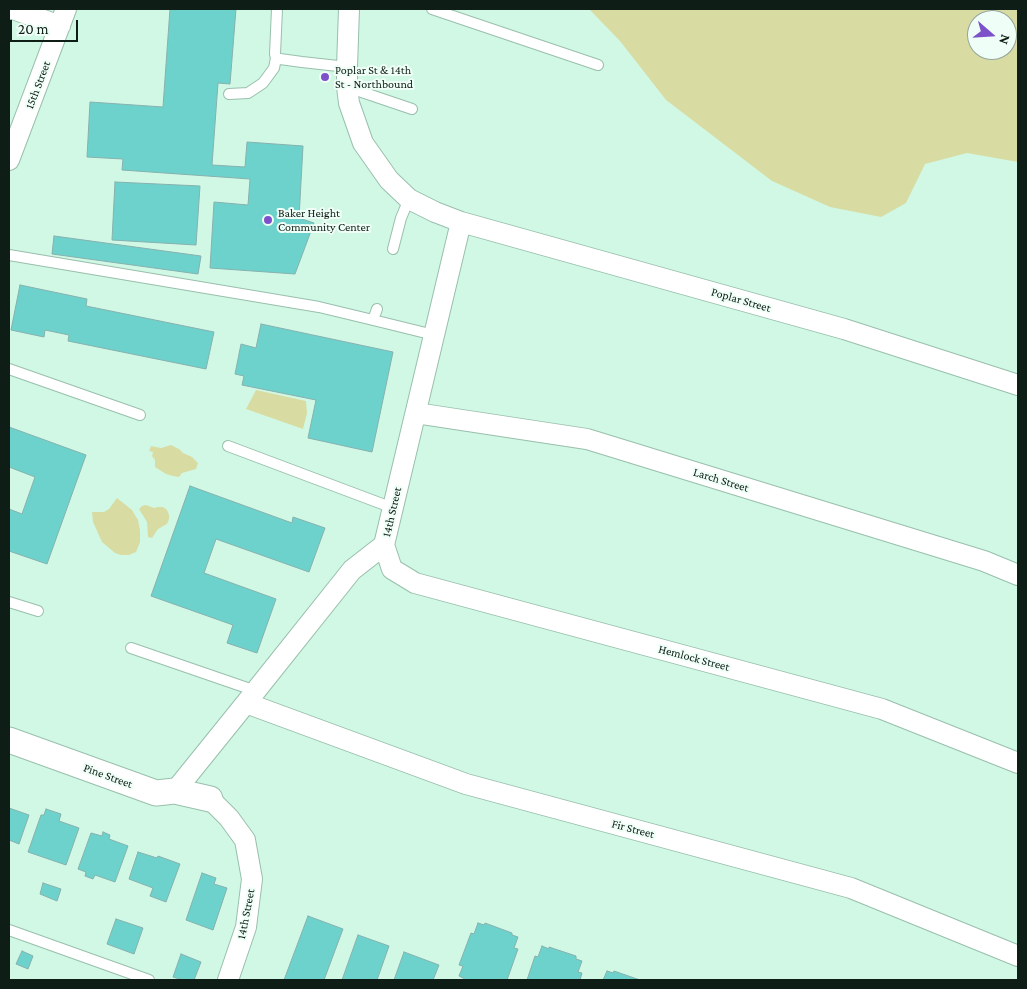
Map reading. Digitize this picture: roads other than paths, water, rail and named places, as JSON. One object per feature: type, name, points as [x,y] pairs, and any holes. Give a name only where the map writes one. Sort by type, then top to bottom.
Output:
[{"type":"street","points":[[14,9],[63,17]]},
{"type":"street","name":"Poplar Street","points":[[348,9],[347,87],[350,103],[363,143],[389,180],[409,199],[461,222],[844,329],[1018,385]]},
{"type":"street","name":"15th Street","points":[[9,160],[63,17]]},
{"type":"street","name":"14th Street","points":[[174,791],[352,570],[384,545],[461,222]]},
{"type":"street","name":"Larch Street","points":[[416,413],[586,439],[974,558],[1018,575]]},
{"type":"street","name":"Hemlock Street","points":[[384,545],[392,569],[414,583],[882,709],[1018,763]]},
{"type":"street","name":"Fir Street","points":[[251,697],[466,784],[851,888],[1018,956]]},
{"type":"street","name":"Pine Street","points":[[9,740],[156,793],[174,791],[210,798]]},
{"type":"street","name":"14th Street","points":[[210,798],[229,818],[245,840],[252,879],[246,927],[228,980]]},
{"type":"lane","points":[[229,94],[248,93],[263,83],[274,68],[277,9]]},
{"type":"lane","points":[[432,9],[598,65]]},
{"type":"lane","points":[[276,58],[347,67]]},
{"type":"lane","points":[[347,87],[412,109]]},
{"type":"lane","points":[[392,249],[409,199]]},
{"type":"lane","points":[[9,255],[319,307],[434,335]]},
{"type":"lane","points":[[374,320],[377,309]]},
{"type":"lane","points":[[9,370],[140,415]]},
{"type":"lane","points":[[228,446],[393,508]]},
{"type":"lane","points":[[9,602],[38,611]]},
{"type":"lane","points":[[131,648],[251,697]]},
{"type":"lane","points":[[9,930],[149,980]]},
{"type":"place","name":"Poplar St & 14th St - Northbound","points":[[325,77]]},
{"type":"place","name":"Baker Height Community Center","points":[[268,220]]}]
